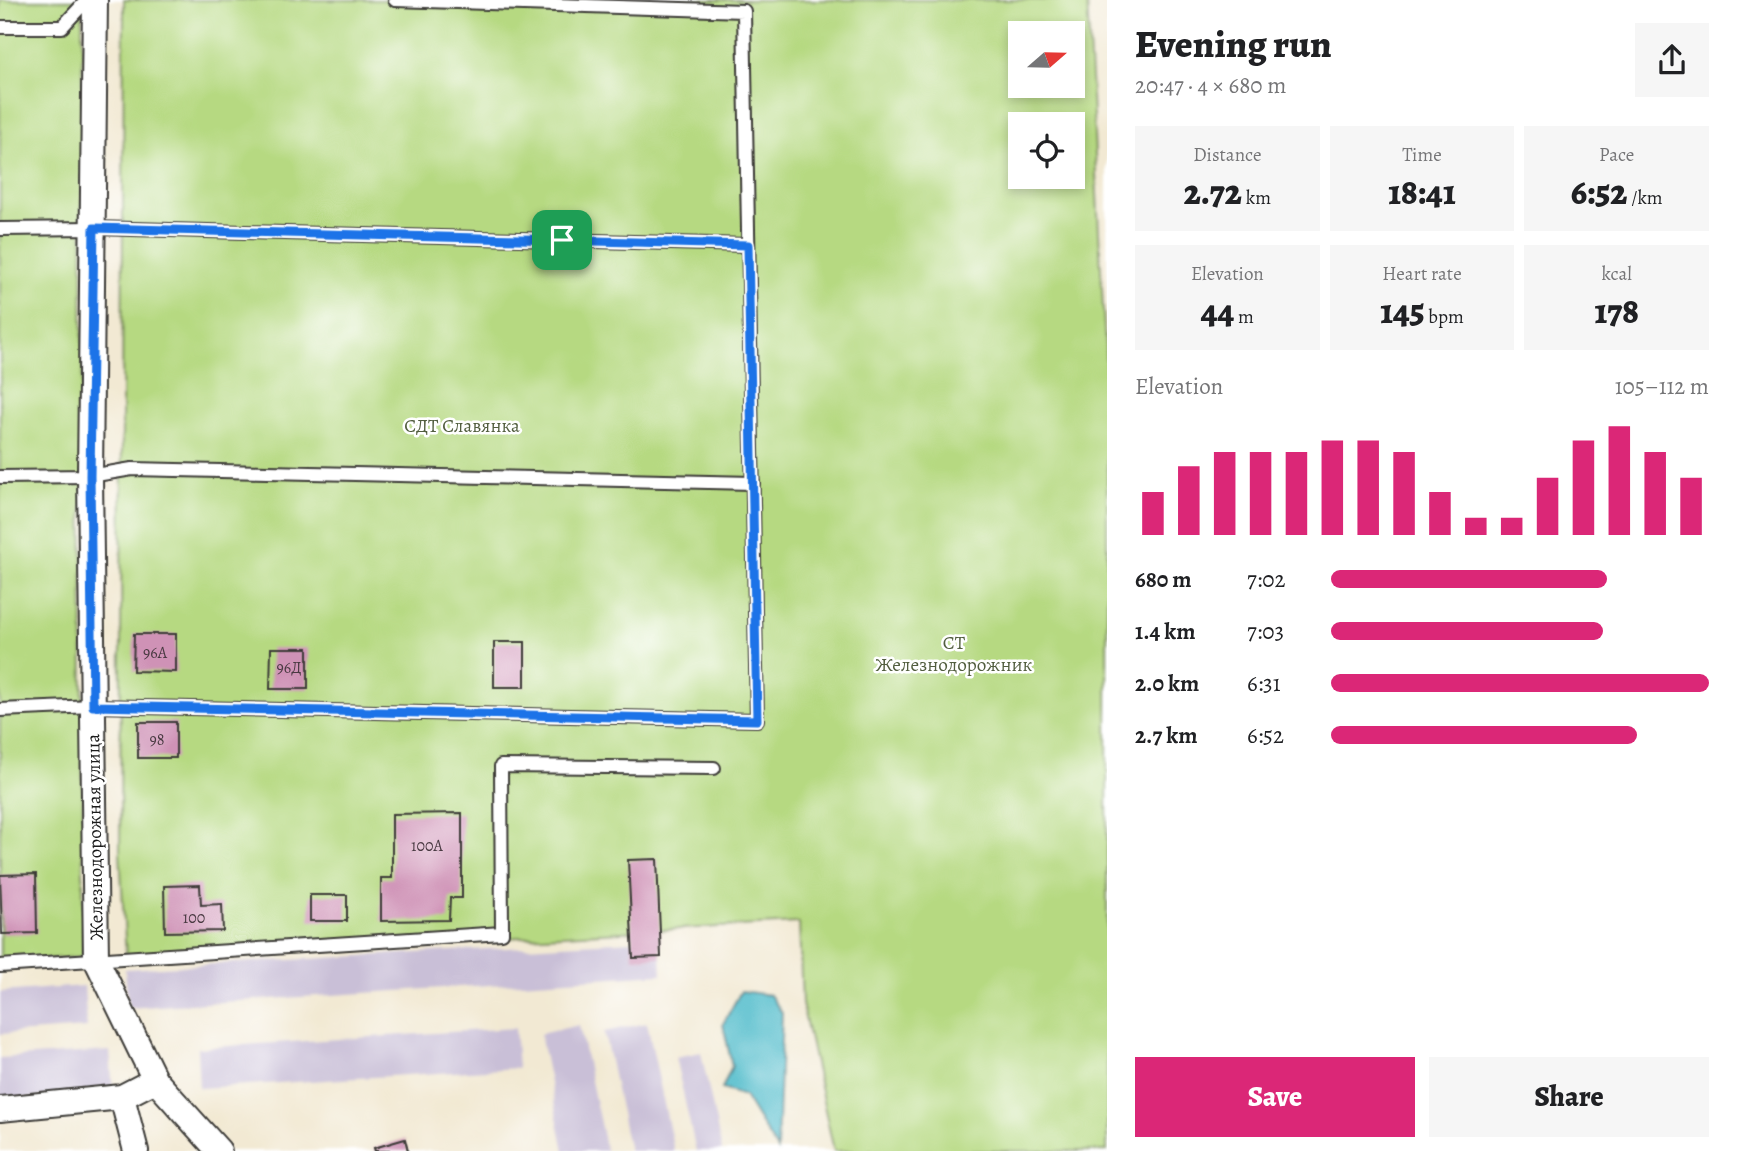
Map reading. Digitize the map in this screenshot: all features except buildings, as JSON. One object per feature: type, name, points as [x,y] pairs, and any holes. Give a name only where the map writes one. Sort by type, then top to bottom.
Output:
[{"type":"street","name":"Железнодорожная улица","points":[[95,0],[90,476],[96,959]]},
{"type":"street","points":[[96,959],[155,1080],[219,1151]]},
{"type":"street","points":[[0,1109],[122,1097],[155,1080]]},
{"type":"street","points":[[122,1097],[136,1151]]},
{"type":"lane","points":[[0,27],[62,27],[87,0]]},
{"type":"lane","points":[[0,710],[93,706],[757,720],[744,11],[395,0]]},
{"type":"lane","points":[[0,229],[94,228],[748,245]]},
{"type":"lane","points":[[0,477],[90,476],[132,469],[753,483]]},
{"type":"lane","points":[[0,965],[502,933],[501,766],[714,768]]},
{"type":"shaded area","points":[[632,941],[633,958],[661,957],[662,974],[128,1008],[125,969]]},
{"type":"shaded area","points":[[84,986],[87,1028],[0,1034],[0,992]]},
{"type":"shaded area","points":[[647,1023],[674,1151],[629,1151],[604,1032]]},
{"type":"shaded area","points":[[579,1025],[606,1151],[564,1151],[540,1034]]},
{"type":"shaded area","points":[[515,1028],[518,1068],[199,1088],[197,1048]]},
{"type":"shaded area","points":[[110,1051],[113,1093],[0,1100],[0,1058]]},
{"type":"shaded area","points":[[701,1052],[722,1151],[696,1151],[675,1057]]},
{"type":"green space","points":[[0,0],[82,0],[83,957],[0,961]]},
{"type":"green space","name":"СДТ Славянка","points":[[124,0],[1087,0],[1107,386],[1107,1151],[834,1151],[802,1004],[799,923],[126,957],[120,853]]},
{"type":"water","points":[[741,991],[770,995],[782,1013],[777,1150],[744,1096],[722,1089],[732,1066],[723,1024]]},
{"type":"route","points":[[94,228],[562,240],[748,245],[757,720],[93,706],[90,476],[94,228]]},
{"type":"park label","name":"СТ Железнодорожник","points":[[954,654]]}]
